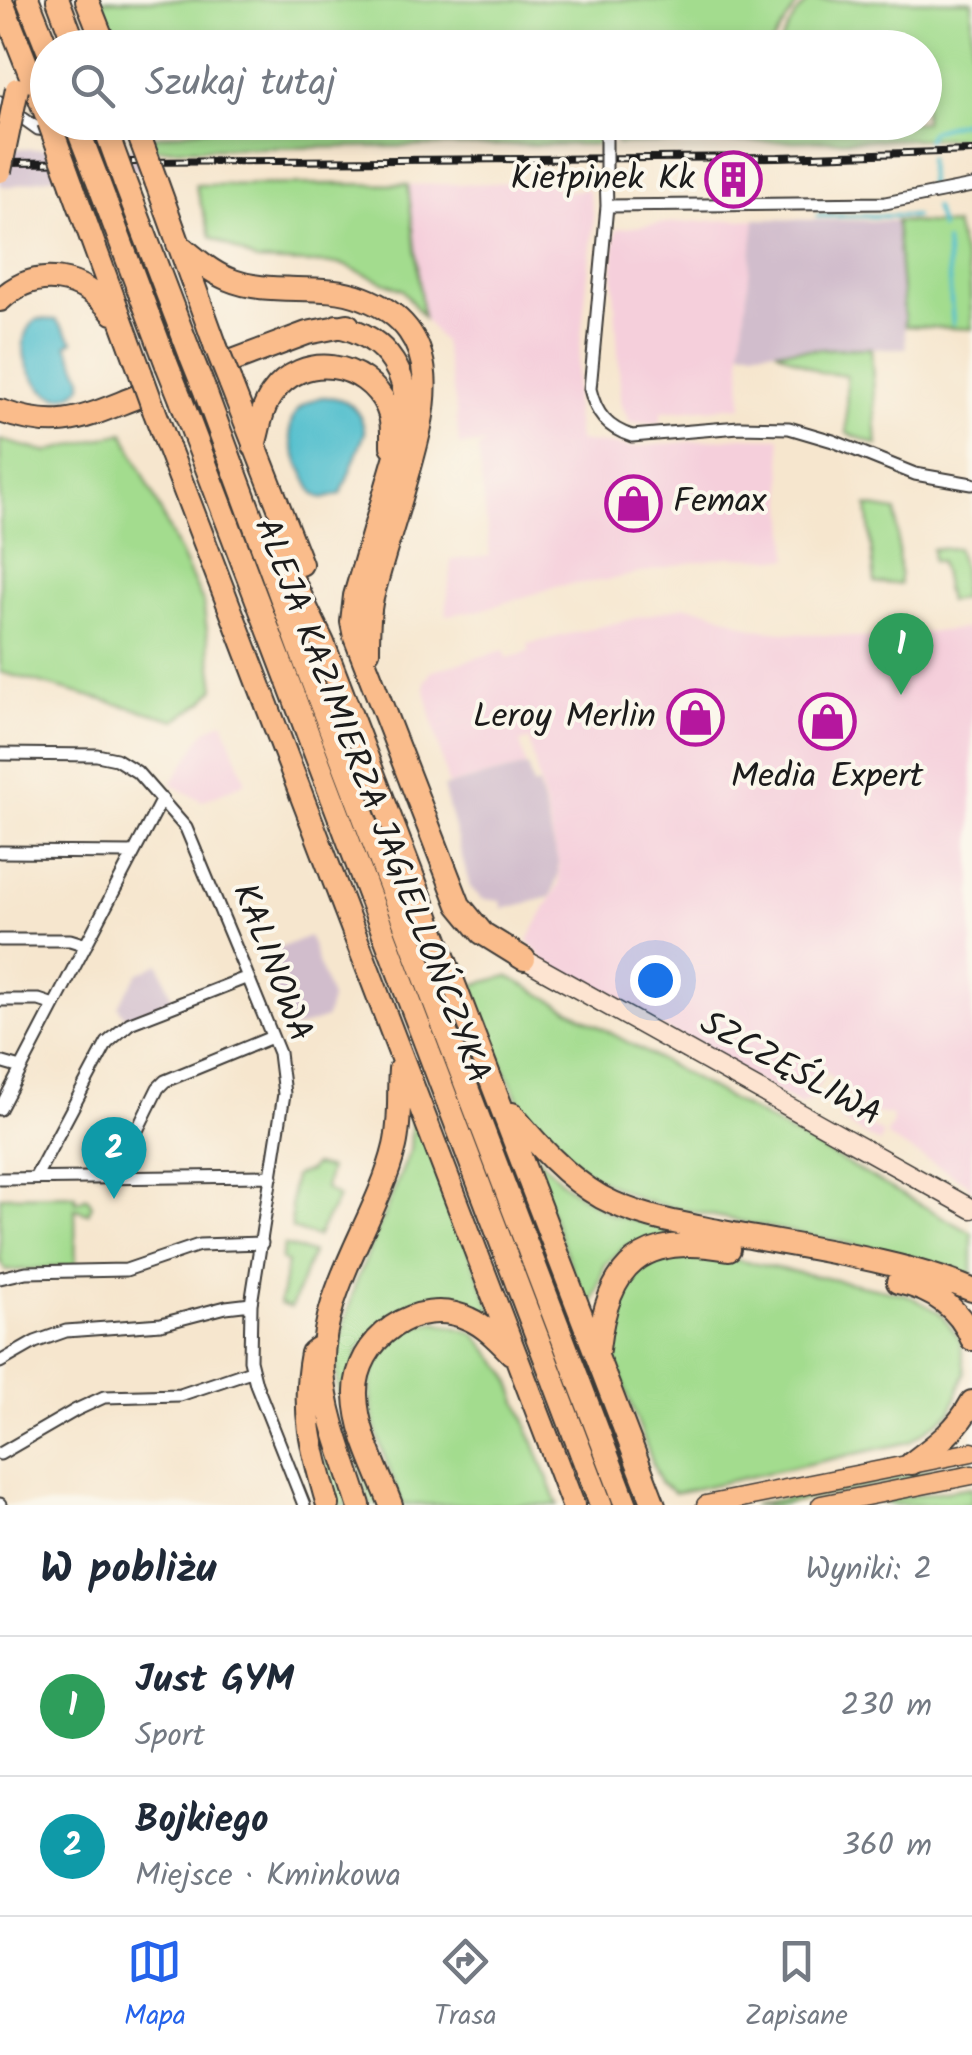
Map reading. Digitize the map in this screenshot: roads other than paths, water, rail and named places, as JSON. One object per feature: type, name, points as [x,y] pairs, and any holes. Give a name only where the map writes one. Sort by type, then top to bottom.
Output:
[{"type":"highway","points":[[1,0],[30,74]]},
{"type":"highway","points":[[28,0],[40,30]]},
{"type":"highway","points":[[58,0],[69,30]]},
{"type":"highway","points":[[87,0],[99,30]]},
{"type":"highway","points":[[0,171],[8,96],[22,54]]},
{"type":"highway","points":[[55,140],[145,394],[572,1505]]},
{"type":"highway","name":"ALEJA KAZIMIERZA JAGIELLOŃCZYKA","points":[[82,140],[602,1505]]},
{"type":"highway","name":"ALEJA KAZIMIERZA JAGIELLOŃCZYKA","points":[[110,140],[626,1505]]},
{"type":"highway","points":[[144,140],[178,244],[324,623],[323,643]]},
{"type":"highway","points":[[178,244],[216,273],[241,283],[333,290],[382,306],[408,332],[422,358],[424,410],[371,602],[368,668]]},
{"type":"highway","points":[[0,300],[26,282],[63,278],[98,296],[122,324]]},
{"type":"highway","points":[[225,364],[295,337],[337,326],[369,327],[397,340],[412,362],[424,410]]},
{"type":"highway","points":[[337,326],[374,339],[393,360],[405,388],[406,414],[352,612],[355,637],[459,906],[482,933],[524,960]]},
{"type":"highway","points":[[254,446],[263,410],[279,385],[304,370],[332,366],[358,374],[380,395],[389,410],[395,458]]},
{"type":"highway","points":[[0,396],[8,413],[42,423],[63,422],[145,394]]},
{"type":"highway","points":[[246,498],[280,550],[323,643],[654,1505]]},
{"type":"highway","points":[[359,1505],[327,1398],[324,1344],[330,1310],[394,1148],[404,1062]]},
{"type":"highway","points":[[498,1096],[538,1145],[567,1172],[598,1195],[628,1210],[908,1269],[972,1290]]},
{"type":"highway","points":[[597,1352],[604,1306],[619,1276],[648,1252],[682,1244],[713,1246],[906,1283],[947,1304],[960,1316],[972,1338]]},
{"type":"highway","points":[[391,1505],[367,1442],[356,1395],[364,1356],[374,1341],[411,1318],[428,1313],[456,1314],[482,1326],[516,1358]]},
{"type":"highway","points":[[324,1344],[312,1353],[305,1387],[310,1443],[328,1505]]},
{"type":"highway","points":[[912,1463],[944,1440],[964,1418],[972,1402]]},
{"type":"main road","points":[[706,1505],[972,1452]]},
{"type":"main road","points":[[821,1505],[972,1475]]},
{"type":"street","points":[[8,96],[30,125]]},
{"type":"street","points":[[605,140],[607,206],[590,389],[602,420],[618,432],[640,436],[739,426],[790,428],[833,440],[915,474],[972,484]]},
{"type":"street","points":[[607,206],[886,203],[972,186]]},
{"type":"street","name":"KALINOWA","points":[[0,754],[97,755],[116,759],[137,772],[186,828],[248,977],[280,1058],[284,1094],[251,1304],[252,1370],[304,1505]]},
{"type":"street","points":[[0,1109],[162,799]]},
{"type":"street","points":[[0,852],[133,853]]},
{"type":"street","points":[[0,940],[70,940],[86,944]]},
{"type":"street","name":"SZCZĘŚLIWA","points":[[524,960],[972,1209]]},
{"type":"street","points":[[35,1178],[116,1033],[248,977]]},
{"type":"street","points":[[0,1000],[38,1000],[54,1005]]},
{"type":"street","points":[[114,1177],[165,1081],[272,1037]]},
{"type":"street","points":[[0,1062],[21,1068]]},
{"type":"street","points":[[0,1179],[272,1176]]},
{"type":"street","points":[[0,1278],[26,1272],[126,1270],[199,1245],[262,1243]]},
{"type":"street","points":[[0,1362],[36,1342],[66,1332],[162,1324],[251,1304]]},
{"type":"street","points":[[0,1454],[104,1397],[180,1395],[252,1370]]},
{"type":"water","points":[[38,319],[56,320],[73,341],[67,345],[82,377],[82,386],[68,396],[55,396],[32,376],[24,344],[28,330]]},
{"type":"water","points":[[322,397],[339,399],[351,406],[365,433],[341,494],[323,499],[314,494],[291,439],[295,414],[305,404]]},
{"type":"waterway","points":[[942,128],[972,119]]},
{"type":"waterway","points":[[928,158],[929,185]]},
{"type":"waterway","points":[[934,207],[941,228]]},
{"type":"waterway","points":[[817,216],[915,216]]},
{"type":"waterway","points":[[946,242],[953,324]]},
{"type":"tunnel","points":[[139,396],[230,362]]},
{"type":"railway","points":[[0,163],[778,157],[972,151]]},
{"type":"place","name":"Kiełpinek Kk","points":[[734,180]]},
{"type":"place","name":"Femax","points":[[634,503]]},
{"type":"place","name":"Just GYM","points":[[901,695]]},
{"type":"place","name":"Leroy Merlin","points":[[695,718]]},
{"type":"place","name":"Media Expert","points":[[827,722]]},
{"type":"place","name":"Bojkiego","points":[[114,1199]]}]
